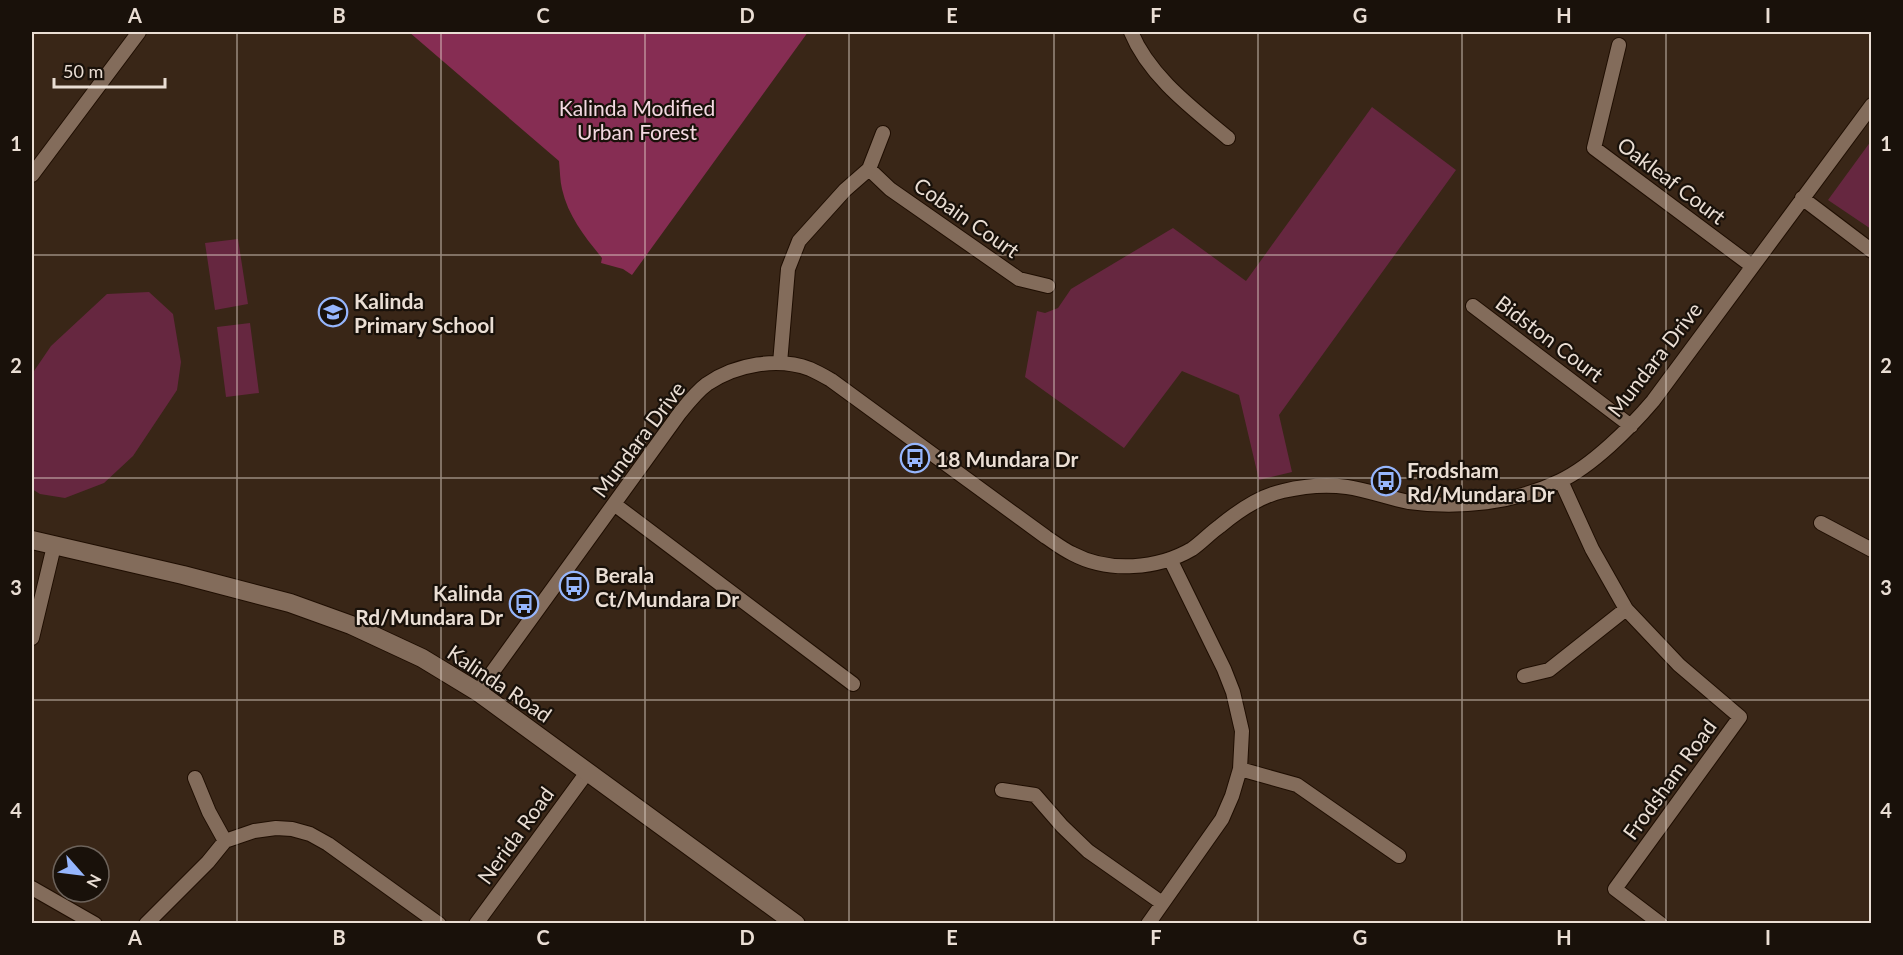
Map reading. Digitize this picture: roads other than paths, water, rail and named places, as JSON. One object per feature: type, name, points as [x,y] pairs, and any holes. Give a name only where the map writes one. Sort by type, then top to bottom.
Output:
[{"type":"street","points":[[32,175],[139,32]]},
{"type":"street","points":[[1131,32],[1150,64],[1168,84],[1193,109],[1228,138]]},
{"type":"street","name":"Oakleaf Court","points":[[1619,45],[1594,148],[1752,266]]},
{"type":"street","name":"Mundara Drive","points":[[478,692],[693,397],[708,384],[734,371],[756,365],[780,363],[810,369],[831,380],[1046,537],[1074,555],[1100,563],[1124,566],[1147,565],[1170,560],[1192,548],[1244,508],[1280,491],[1310,486],[1347,487],[1406,501],[1464,505],[1518,495],[1561,481],[1592,460],[1631,426],[1653,401],[1872,105]]},
{"type":"street","points":[[780,363],[788,269],[799,241],[845,190],[869,169],[884,133]]},
{"type":"street","name":"Cobain Court","points":[[869,169],[890,189],[1019,279],[1048,286]]},
{"type":"street","points":[[1802,198],[1872,251]]},
{"type":"street","name":"Bidston Court","points":[[1473,306],[1631,426]]},
{"type":"street","name":"Frodsham Road","points":[[1561,481],[1592,549],[1626,609],[1679,666],[1740,717],[1615,889],[1661,924]]},
{"type":"street","points":[[614,504],[853,684]]},
{"type":"street","points":[[1821,523],[1872,550]]},
{"type":"street","name":"Kalinda Road","points":[[32,540],[183,575],[290,603],[351,625],[422,658],[478,692],[796,924]]},
{"type":"street","points":[[32,638],[54,546]]},
{"type":"street","points":[[1148,924],[1222,819],[1233,796],[1240,769],[1242,731],[1233,692],[1170,560]]},
{"type":"street","points":[[1524,676],[1550,670],[1626,609]]},
{"type":"street","points":[[1240,769],[1297,785],[1398,856]]},
{"type":"street","name":"Nerida Road","points":[[476,924],[588,771]]},
{"type":"street","points":[[195,778],[225,842]]},
{"type":"street","points":[[1002,790],[1035,795],[1088,851],[1162,903]]},
{"type":"street","points":[[146,924],[225,842],[254,831],[276,828],[310,834],[328,844],[439,924]]},
{"type":"street","points":[[32,888],[96,924]]},
{"type":"place","name":"Kalinda Primary School","points":[[333,312]]},
{"type":"place","name":"18 Mundara Dr","points":[[915,458]]},
{"type":"place","name":"Frodsham Rd/Mundara Dr","points":[[1386,481]]},
{"type":"place","name":"Berala Ct/Mundara Dr","points":[[574,586]]},
{"type":"place","name":"Kalinda Rd/Mundara Dr","points":[[524,604]]},
{"type":"park label","name":"Kalinda Modified Urban Forest","points":[[637,119]]}]
